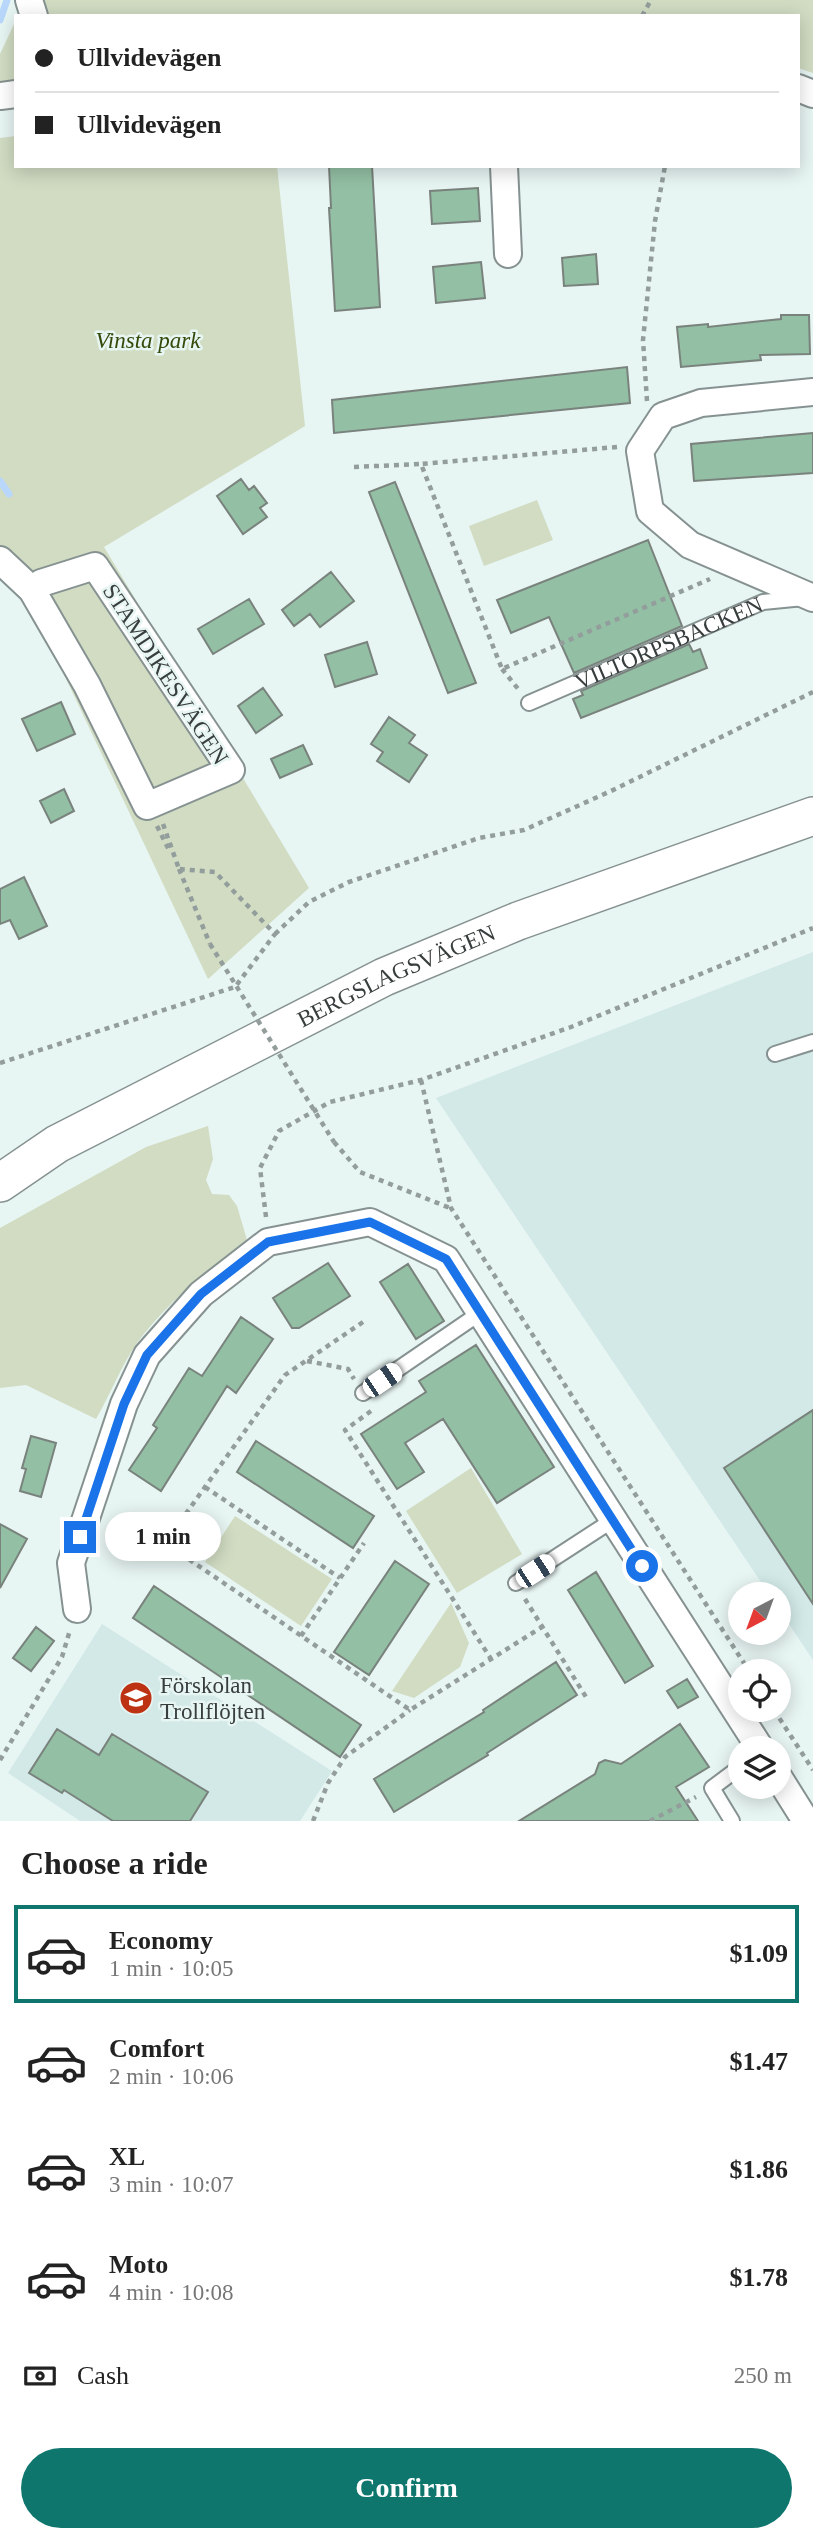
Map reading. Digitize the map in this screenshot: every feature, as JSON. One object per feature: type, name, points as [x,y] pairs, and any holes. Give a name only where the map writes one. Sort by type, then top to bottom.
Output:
[{"type":"main road","name":"BERGSLAGSVÄGEN","points":[[0,1183],[57,1144],[384,977],[518,921],[813,816]]},
{"type":"street","points":[[504,168],[508,254]]},
{"type":"street","points":[[647,440],[663,416],[701,403],[813,393]]},
{"type":"street","name":"VILTORPSBACKEN","points":[[647,440],[640,451],[650,511],[690,545],[813,598]]},
{"type":"street","points":[[0,561],[32,590],[86,685],[147,806]]},
{"type":"street","name":"STAMDIKESVÄGEN","points":[[32,590],[41,583],[95,566],[231,770],[147,806]]},
{"type":"street","points":[[77,1609],[71,1563],[124,1404],[147,1355],[201,1294],[268,1242],[370,1222],[446,1259],[752,1736]]},
{"type":"street","points":[[791,1797],[806,1821]]},
{"type":"lane","name":"VILTORPSBACKEN","points":[[529,704],[763,602],[813,598]]},
{"type":"lane","points":[[775,1054],[813,1042]]},
{"type":"lane","points":[[363,1394],[480,1313]]},
{"type":"lane","points":[[516,1583],[612,1520]]},
{"type":"lane","points":[[728,1776],[712,1788],[732,1821]]},
{"type":"path","points":[[354,467],[421,464],[647,440],[643,340],[655,221],[665,168]]},
{"type":"path","points":[[421,464],[502,669],[529,704]]},
{"type":"path","points":[[502,669],[739,566]]},
{"type":"path","points":[[0,1063],[235,987],[275,934],[309,902],[349,882],[479,838],[524,830],[611,791],[813,692]]},
{"type":"path","points":[[147,806],[179,869],[210,944],[334,1142],[360,1172],[451,1208]]},
{"type":"path","points":[[179,869],[215,872],[275,934]]},
{"type":"path","points":[[268,1242],[261,1167],[279,1130],[330,1102],[421,1080],[571,1027],[813,928]]},
{"type":"path","points":[[421,1080],[451,1208],[741,1659]]},
{"type":"path","points":[[363,1322],[285,1375],[164,1543],[410,1710]]},
{"type":"path","points":[[306,1361],[348,1368],[372,1411],[345,1430],[491,1659]]},
{"type":"path","points":[[205,1487],[340,1578]]},
{"type":"path","points":[[301,1636],[364,1543]]},
{"type":"path","points":[[516,1583],[586,1697]]},
{"type":"path","points":[[0,1760],[62,1657],[77,1609]]},
{"type":"path","points":[[313,1821],[328,1783],[345,1757],[410,1710],[542,1627]]},
{"type":"path","points":[[782,1722],[813,1770]]},
{"type":"path","points":[[650,1821],[712,1788]]},
{"type":"shaded area","points":[[813,952],[813,1660],[791,1627],[791,1582],[761,1582],[436,1098]]},
{"type":"shaded area","name":"Förskolan Trollflöjten","points":[[102,1624],[332,1771],[300,1821],[80,1821],[8,1773]]},
{"type":"green space","points":[[43,0],[813,0],[813,73],[800,69],[800,14],[47,14]]},
{"type":"green space","points":[[14,24],[14,81],[0,82],[0,54]]},
{"type":"green space","name":"Vinsta park","points":[[14,136],[14,168],[277,168],[305,426],[104,547],[309,888],[208,979],[25,592],[0,570],[0,138]]},
{"type":"green space","points":[[537,500],[553,540],[484,566],[469,526]]},
{"type":"green space","points":[[208,1126],[213,1159],[206,1180],[212,1194],[229,1195],[237,1206],[247,1240],[188,1288],[149,1328],[126,1361],[96,1419],[26,1385],[0,1388],[0,1228],[146,1147]]},
{"type":"green space","points":[[471,1468],[522,1554],[457,1593],[406,1511]]},
{"type":"green space","points":[[235,1516],[332,1579],[301,1626],[205,1562]]},
{"type":"green space","points":[[451,1603],[469,1643],[460,1667],[414,1698],[392,1691]]},
{"type":"building","points":[[329,168],[372,168],[380,307],[335,311]]},
{"type":"building","points":[[478,188],[480,221],[432,224],[430,191]]},
{"type":"building","points":[[596,254],[598,284],[564,286],[562,258]]},
{"type":"building","points":[[481,262],[485,298],[436,303],[433,267]]},
{"type":"building","points":[[781,315],[809,315],[810,354],[760,355],[761,360],[681,367],[677,327],[708,324],[708,327],[781,319]]},
{"type":"building","points":[[627,367],[630,403],[334,433],[332,400]]},
{"type":"building","points":[[813,433],[813,473],[694,481],[691,444]]},
{"type":"building","points":[[241,479],[249,490],[254,486],[267,503],[260,508],[267,517],[243,534],[217,496]]},
{"type":"building","points":[[395,482],[476,683],[448,693],[369,492]]},
{"type":"building","points":[[648,540],[682,626],[574,673],[549,617],[511,633],[497,600]]},
{"type":"building","points":[[331,572],[354,601],[320,627],[310,614],[294,626],[282,610]]},
{"type":"building","points":[[249,599],[264,624],[213,654],[198,629]]},
{"type":"building","points":[[367,642],[377,674],[335,687],[325,655]]},
{"type":"building","points":[[689,644],[693,652],[700,649],[707,668],[581,718],[573,699],[583,695],[581,691]]},
{"type":"building","points":[[263,688],[282,715],[256,733],[238,706]]},
{"type":"building","points":[[61,702],[75,734],[37,751],[22,719]]},
{"type":"building","points":[[389,717],[415,735],[409,743],[427,755],[409,782],[377,761],[383,752],[371,744]]},
{"type":"building","points":[[303,745],[312,764],[280,778],[271,759]]},
{"type":"building","points":[[64,789],[74,811],[51,823],[40,801]]},
{"type":"building","points":[[24,877],[47,926],[19,939],[10,920],[0,924],[0,889]]},
{"type":"building","points":[[328,1263],[350,1296],[299,1328],[292,1328],[273,1298]]},
{"type":"building","points":[[408,1264],[444,1321],[416,1339],[380,1282]]},
{"type":"building","points":[[241,1317],[273,1339],[236,1393],[227,1386],[161,1491],[129,1470],[157,1428],[153,1425],[189,1368],[202,1376]]},
{"type":"building","points":[[476,1345],[554,1467],[497,1503],[443,1419],[405,1443],[424,1472],[397,1489],[361,1434],[426,1392],[419,1381]]},
{"type":"building","points":[[813,1410],[813,1604],[724,1468]]},
{"type":"building","points":[[31,1436],[56,1443],[41,1497],[20,1491],[26,1469],[22,1468]]},
{"type":"building","points":[[256,1441],[374,1516],[353,1548],[237,1472]]},
{"type":"building","points":[[0,1524],[27,1539],[0,1588]]},
{"type":"building","points":[[395,1561],[429,1584],[369,1675],[334,1652]]},
{"type":"building","points":[[596,1572],[653,1666],[625,1683],[568,1590]]},
{"type":"building","points":[[154,1586],[361,1725],[340,1757],[133,1618]]},
{"type":"building","points":[[36,1627],[54,1641],[31,1671],[13,1658]]},
{"type":"building","points":[[556,1662],[577,1695],[487,1753],[488,1755],[394,1812],[374,1779],[484,1712],[483,1710]]},
{"type":"building","points":[[687,1679],[698,1697],[678,1708],[667,1691]]},
{"type":"building","points":[[680,1724],[709,1767],[676,1787],[698,1821],[519,1821],[595,1774],[599,1763],[605,1760],[621,1764]]},
{"type":"building","points":[[57,1729],[99,1755],[112,1734],[208,1792],[190,1821],[113,1821],[64,1790],[62,1793],[29,1773]]},
{"type":"waterway","points":[[0,20],[7,0]]},
{"type":"waterway","points":[[0,481],[9,494]]},
{"type":"place","name":"Förskolan Trollflöjten","points":[[136,1698]]},
{"type":"route","points":[[80,1537],[124,1404],[147,1355],[201,1294],[268,1242],[370,1222],[446,1259],[642,1566]]}]
